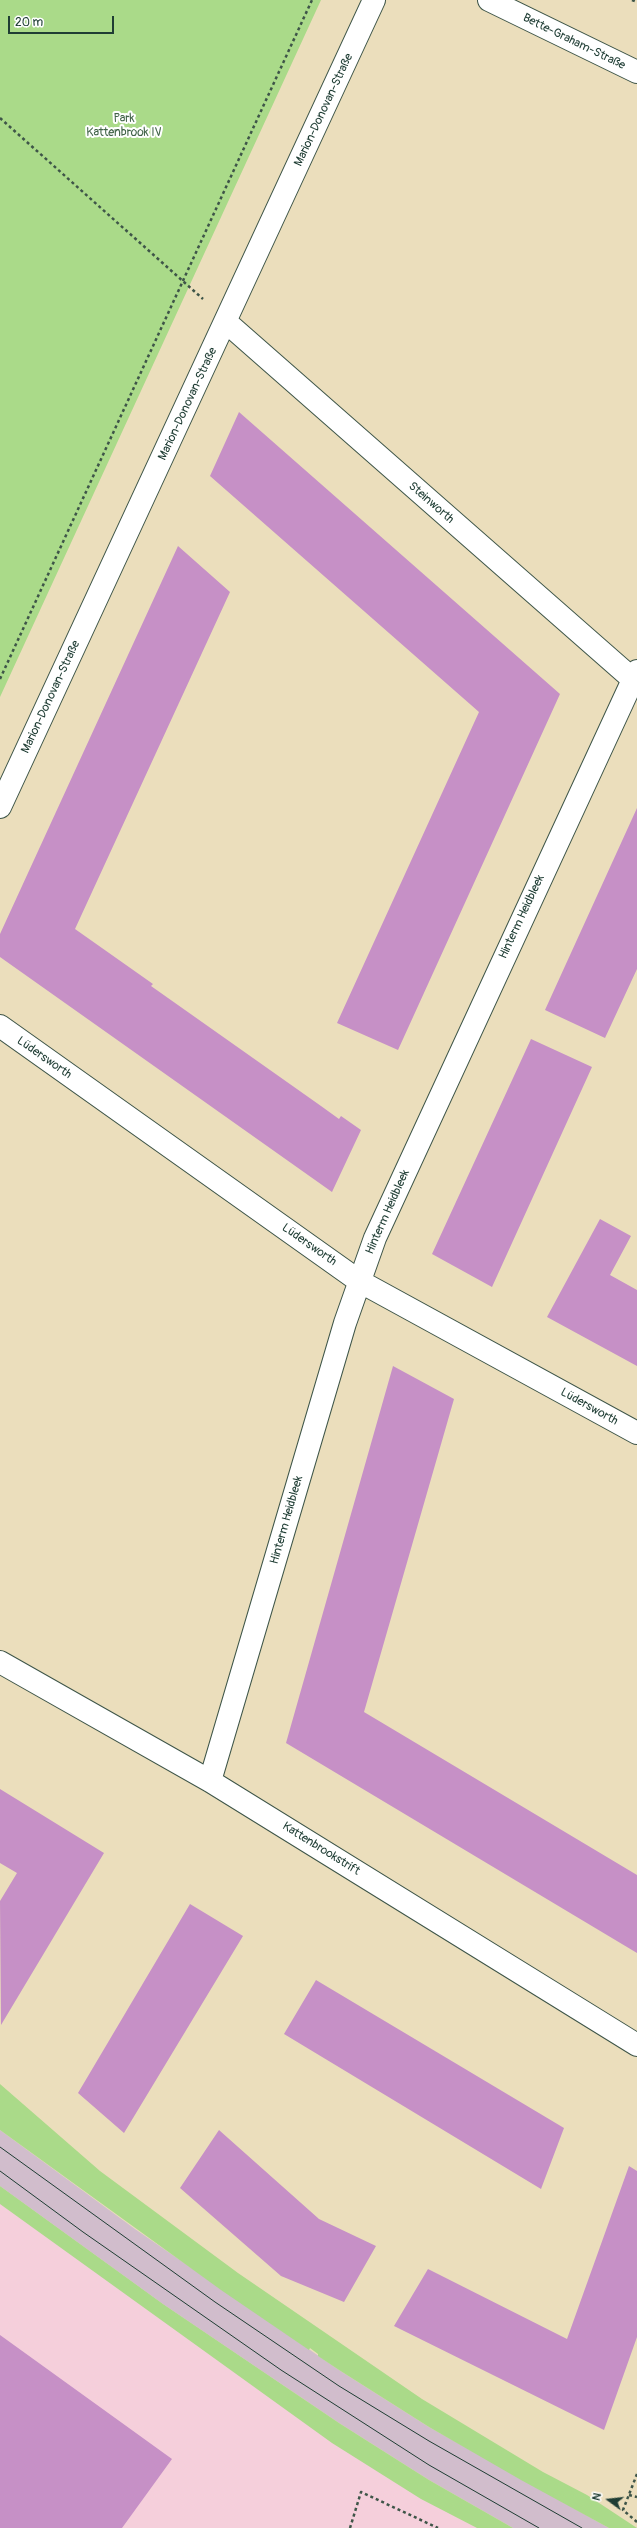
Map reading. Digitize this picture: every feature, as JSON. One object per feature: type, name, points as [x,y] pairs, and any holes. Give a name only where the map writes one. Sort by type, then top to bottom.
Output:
[{"type":"street","name":"Marion-Donovan-Straße","points":[[0,807],[374,0]]},
{"type":"street","name":"Bette-Graham-Straße","points":[[489,0],[637,72]]},
{"type":"street","name":"Steinworth","points":[[226,322],[636,678]]},
{"type":"street","name":"Hinterm Heidbleek","points":[[210,1781],[359,1281],[375,1238],[636,678]]},
{"type":"street","name":"Lüdersworth","points":[[0,1026],[359,1281],[637,1433]]},
{"type":"street","name":"Kattenbrookstrift","points":[[0,1662],[210,1781],[637,2046]]},
{"type":"path","points":[[0,679],[312,0]]},
{"type":"path","points":[[632,0],[637,2]]},
{"type":"path","points":[[0,118],[184,280],[226,322]]},
{"type":"path","points":[[637,2474],[623,2510],[637,2522]]},
{"type":"path","points":[[350,2528],[361,2492],[438,2528]]},
{"type":"path","points":[[629,2495],[637,2497]]},
{"type":"shaded area","points":[[0,2130],[135,2229],[339,2370],[429,2427],[609,2528],[513,2528],[429,2480],[339,2423],[163,2304],[0,2186]]},
{"type":"shaded area","points":[[0,2177],[478,2528],[0,2528]]},
{"type":"green space","name":"Park Kattenbrook IV","points":[[0,0],[321,0],[0,697]]},
{"type":"green space","points":[[0,2084],[100,2171],[238,2273],[422,2399],[543,2472],[587,2495],[637,2528],[609,2528],[521,2480],[429,2427],[339,2370],[318,2356],[318,2354],[310,2348],[309,2350],[221,2290],[0,2130]]},
{"type":"green space","points":[[0,2186],[163,2304],[339,2423],[429,2480],[513,2528],[477,2528],[421,2499],[332,2443],[0,2204]]},
{"type":"building","points":[[239,412],[560,694],[398,1050],[337,1023],[479,712],[210,476]]},
{"type":"building","points":[[178,546],[230,592],[75,929],[153,984],[151,986],[339,1119],[341,1116],[361,1130],[332,1192],[0,957],[0,934]]},
{"type":"building","points":[[637,808],[637,969],[605,1038],[545,1010]]},
{"type":"building","points":[[531,1039],[592,1067],[492,1287],[432,1254]]},
{"type":"building","points":[[600,1219],[631,1236],[610,1275],[637,1290],[637,1366],[547,1317]]},
{"type":"building","points":[[393,1366],[454,1399],[364,1712],[637,1875],[637,1953],[286,1743]]},
{"type":"building","points":[[0,1789],[104,1853],[1,2025],[0,1901],[17,1873],[0,1863]]},
{"type":"building","points":[[190,1904],[243,1936],[124,2133],[78,2093]]},
{"type":"building","points":[[316,1980],[564,2128],[541,2189],[284,2034]]},
{"type":"building","points":[[219,2130],[319,2219],[376,2246],[344,2302],[281,2276],[180,2188]]},
{"type":"building","points":[[629,2166],[637,2171],[637,2337],[604,2430],[394,2326],[428,2269],[567,2339]]},
{"type":"building","points":[[0,2335],[172,2459],[122,2528],[0,2528]]},
{"type":"tram line","points":[[0,2147],[215,2302],[339,2386],[429,2441],[582,2528]]},
{"type":"tram line","points":[[0,2171],[83,2232],[281,2370],[429,2465],[539,2528]]}]
